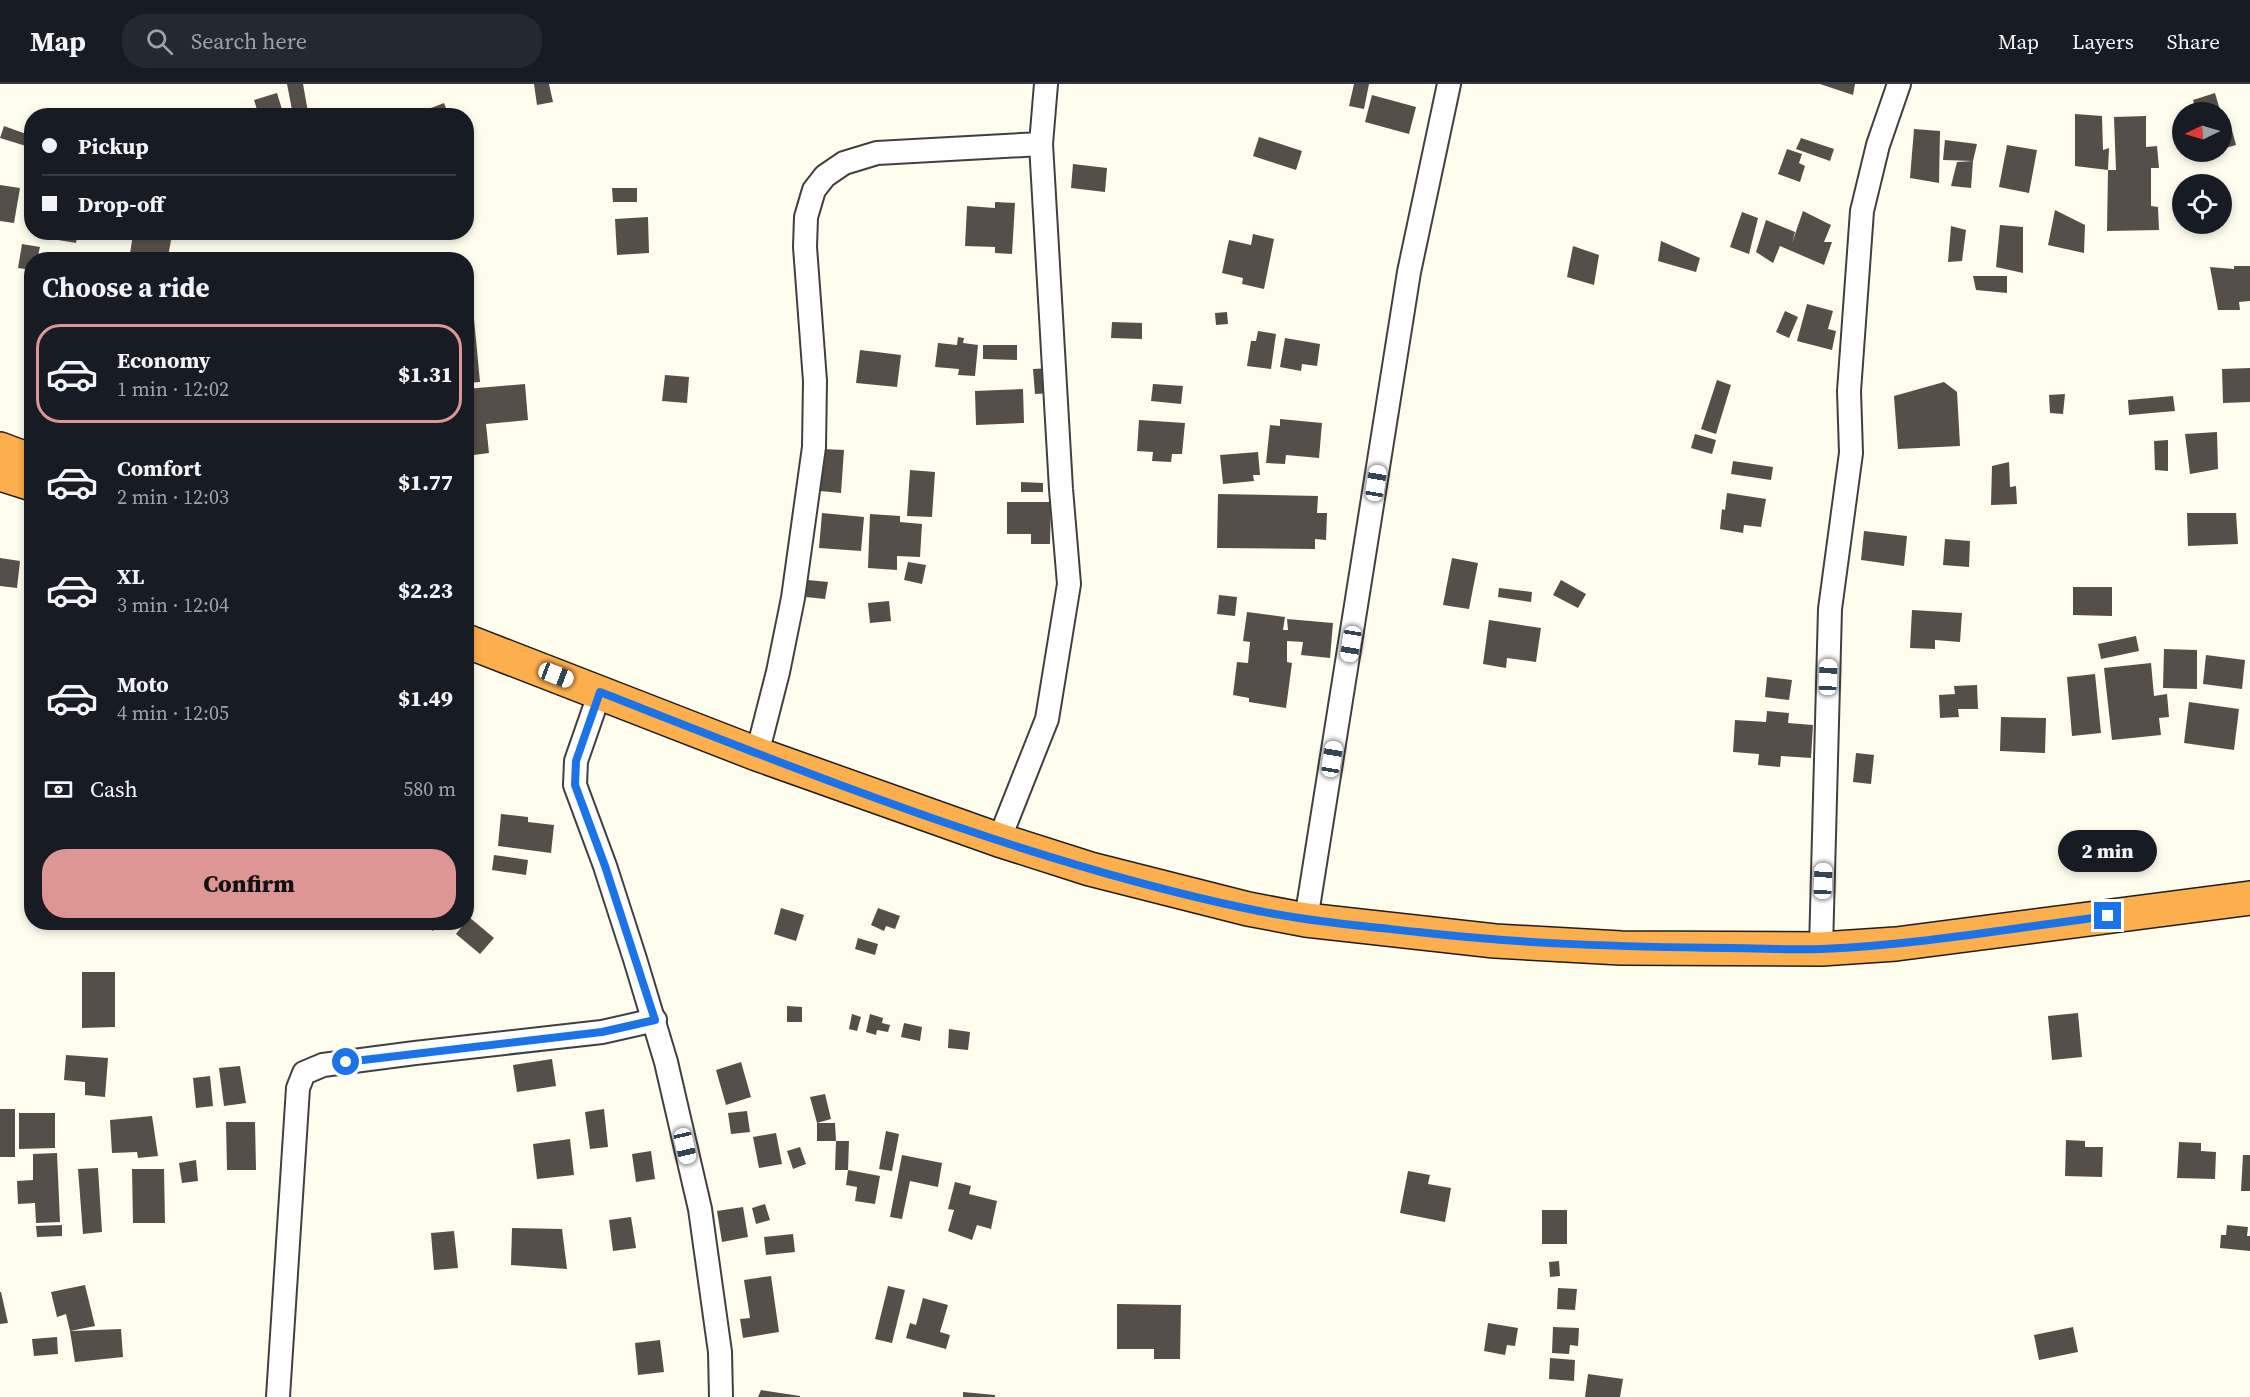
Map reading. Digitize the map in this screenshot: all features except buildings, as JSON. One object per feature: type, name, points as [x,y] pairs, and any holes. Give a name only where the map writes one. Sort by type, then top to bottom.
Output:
[{"type":"highway","points":[[0,449],[24,458]]},
{"type":"highway","points":[[0,474],[24,482]]},
{"type":"highway","points":[[474,644],[757,754],[999,840],[1090,869],[1248,909],[1306,920],[1506,941],[1621,948],[1821,949],[1896,944],[2250,898]]},
{"type":"street","points":[[999,840],[1047,719],[1069,584],[1061,489],[1041,144],[1046,84]]},
{"type":"street","points":[[1306,920],[1409,272],[1449,84]]},
{"type":"street","points":[[1821,949],[1830,609],[1851,453],[1849,391],[1862,211],[1878,145],[1899,84]]},
{"type":"street","points":[[757,754],[778,672],[793,598],[814,447],[815,381],[805,246],[806,217],[814,190],[825,176],[844,163],[877,153],[1041,144]]},
{"type":"street","points":[[600,692],[576,761],[575,785],[605,866],[655,1020],[700,1209],[720,1352],[722,1397]]},
{"type":"street","points":[[278,1397],[298,1088],[304,1073],[323,1065],[602,1032],[655,1020]]},
{"type":"route","points":[[346,1062],[602,1032],[655,1020],[605,866],[575,785],[576,761],[600,692],[757,754],[913,810],[1090,869],[1248,909],[1306,920],[1495,940],[1621,948],[1821,949],[1896,944],[2108,916]]}]
